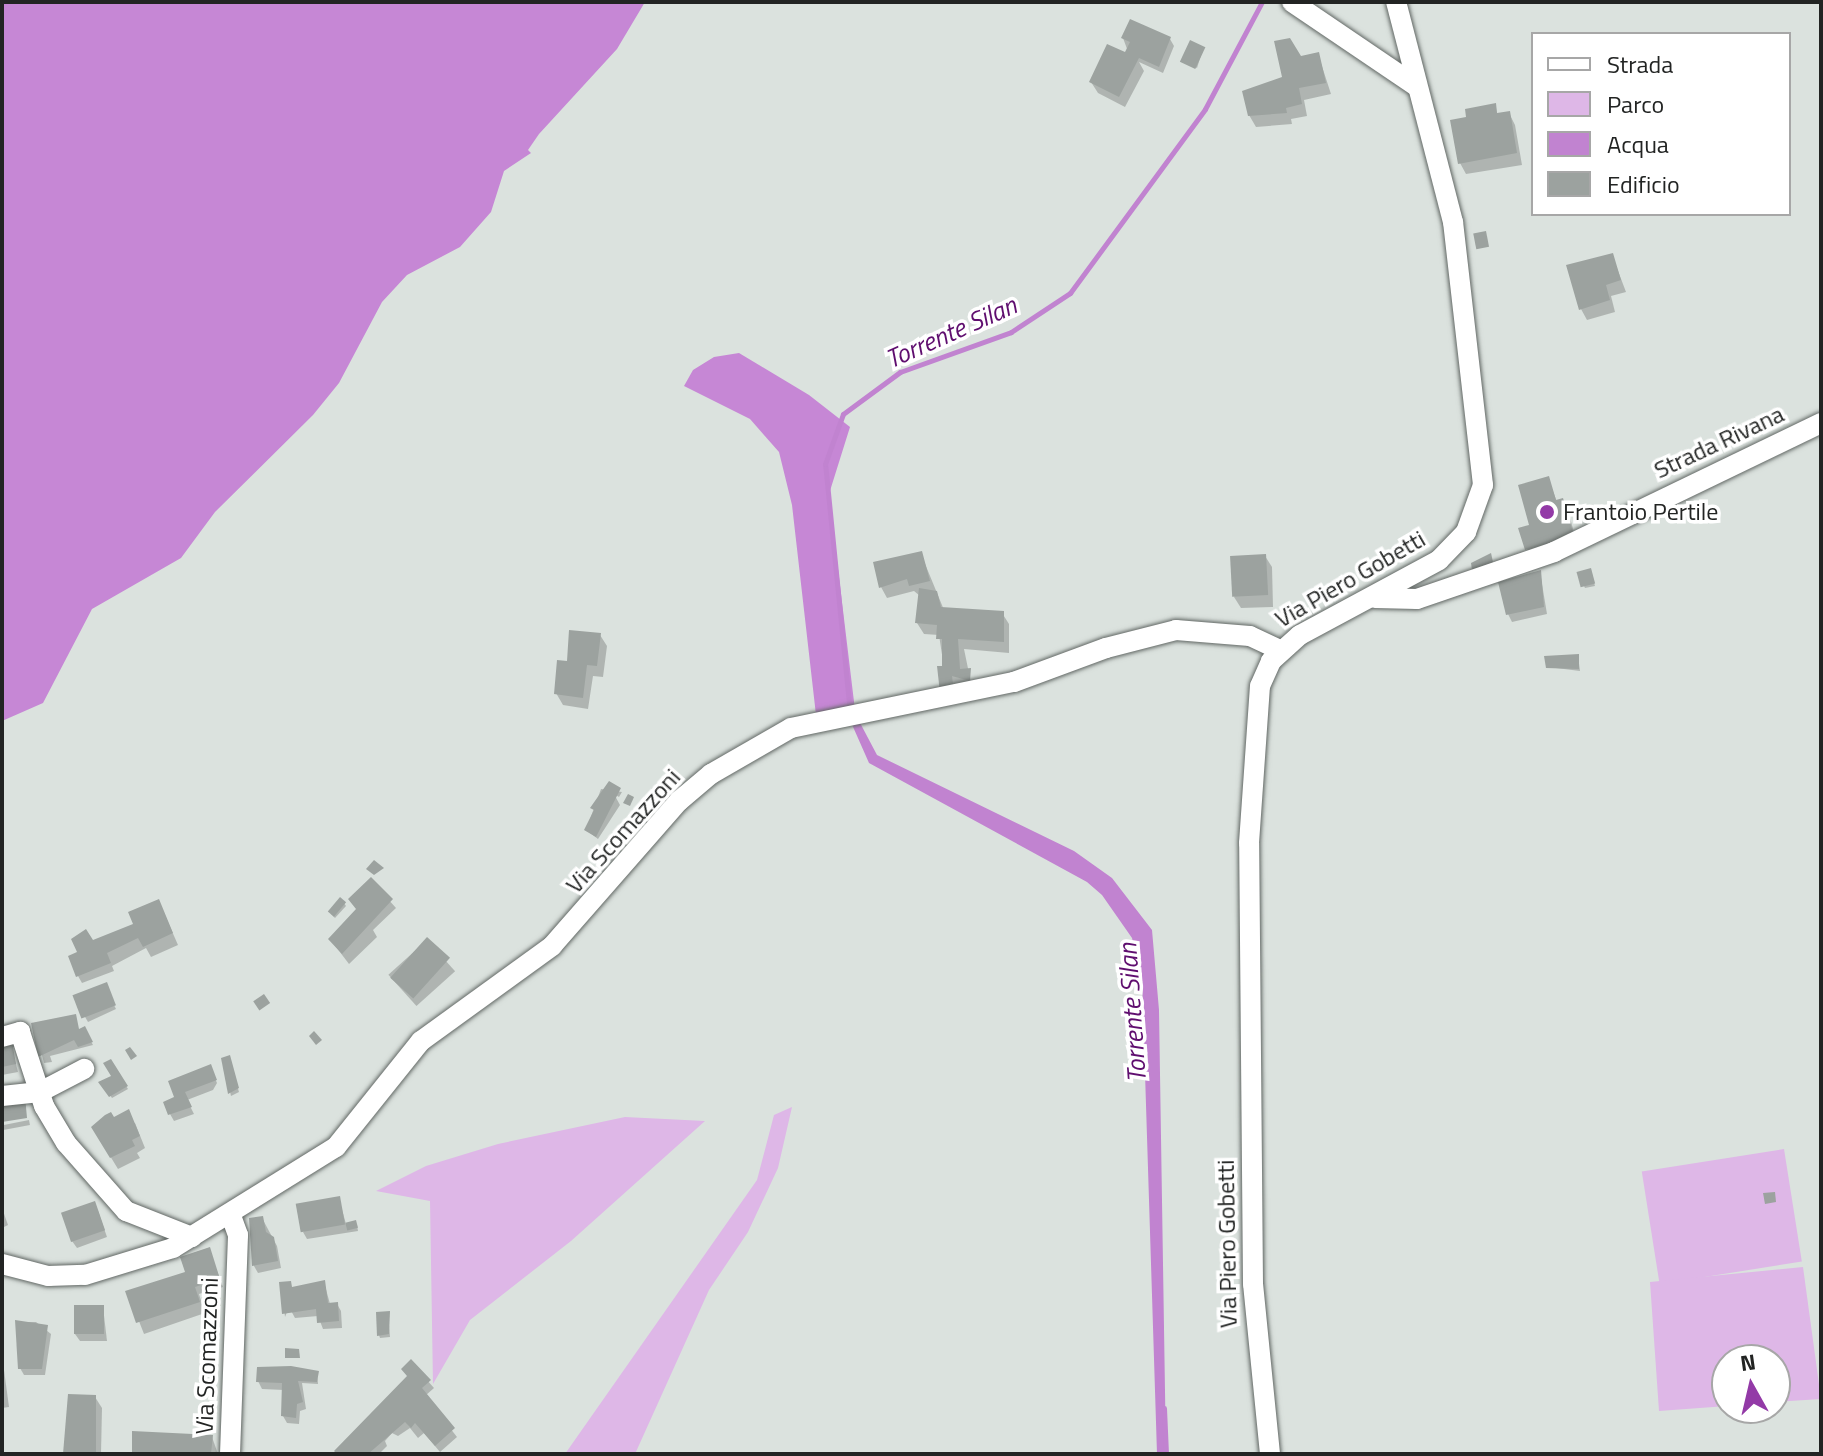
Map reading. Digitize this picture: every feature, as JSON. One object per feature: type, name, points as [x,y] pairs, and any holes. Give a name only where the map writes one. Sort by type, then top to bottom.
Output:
[{"type":"street","points":[[1292,2],[1416,86]]},
{"type":"street","name":"Via Piero Gobetti","points":[[1270,1454],[1255,1329],[1249,843],[1260,686],[1280,650],[1439,560],[1466,532],[1483,485],[1453,222],[1396,2]]},
{"type":"street","name":"Strada Rivana","points":[[1369,598],[1417,599],[1554,552],[1821,423]]},
{"type":"street","name":"Via Scomazzoni","points":[[2,1264],[48,1276],[85,1275],[192,1237],[336,1147],[421,1041],[552,946],[679,801],[746,752],[791,728],[827,717],[975,692],[1176,630],[1250,636],[1280,650]]},
{"type":"street","points":[[2,1037],[20,1032],[40,1092],[66,1143],[126,1211],[192,1237]]},
{"type":"street","points":[[2,1096],[40,1092],[84,1069]]},
{"type":"street","name":"Via Scomazzoni","points":[[230,1213],[238,1235],[230,1454]]},
{"type":"green space","points":[[792,1107],[778,1168],[748,1232],[709,1290],[635,1454],[565,1454],[757,1180],[774,1115]]},
{"type":"green space","points":[[625,1117],[705,1121],[571,1241],[470,1320],[433,1384],[430,1201],[376,1191],[426,1166],[498,1144]]},
{"type":"green space","points":[[1784,1149],[1802,1262],[1660,1284],[1642,1172]]},
{"type":"green space","points":[[1803,1267],[1821,1399],[1791,1401],[1791,1344],[1711,1344],[1711,1407],[1659,1411],[1650,1282]]},
{"type":"shaded area","points":[[2,2],[645,2],[617,49],[539,134],[528,150],[531,153],[504,171],[491,212],[460,247],[407,275],[382,302],[339,383],[313,415],[215,512],[181,558],[92,609],[43,703],[2,721]]},
{"type":"shaded area","points":[[739,353],[809,395],[850,427],[829,494],[855,710],[816,715],[792,505],[779,452],[750,419],[684,386],[693,370],[714,357]]},
{"type":"water","points":[[858,719],[877,755],[1074,851],[1112,878],[1152,930],[1159,1010],[1166,1454],[1157,1454],[1142,978],[1132,938],[1102,895],[1087,882],[869,763],[850,720]]},
{"type":"building","points":[[1130,19],[1171,37],[1159,67],[1139,58],[1119,97],[1089,82],[1107,44],[1125,52],[1130,42],[1121,38]]},
{"type":"building","points":[[1290,38],[1301,56],[1319,52],[1326,83],[1299,88],[1302,104],[1286,108],[1287,113],[1248,116],[1242,91],[1282,77],[1274,41]]},
{"type":"building","points":[[1190,40],[1205,47],[1195,69],[1180,62]]},
{"type":"building","points":[[1496,103],[1497,113],[1510,111],[1517,153],[1458,164],[1450,120],[1466,117],[1465,109]]},
{"type":"building","points":[[1486,231],[1489,247],[1476,249],[1473,233]]},
{"type":"building","points":[[1613,253],[1621,280],[1606,285],[1610,300],[1579,310],[1566,265]]},
{"type":"building","points":[[1549,476],[1556,500],[1563,498],[1574,536],[1525,550],[1518,528],[1529,525],[1518,485]]},
{"type":"building","points":[[922,551],[930,581],[909,586],[907,579],[879,588],[873,562]]},
{"type":"building","points":[[1491,553],[1495,571],[1473,577],[1471,563]]},
{"type":"building","points":[[1266,554],[1268,595],[1232,597],[1230,556]]},
{"type":"building","points":[[1591,568],[1595,583],[1581,587],[1577,572]]},
{"type":"building","points":[[1541,570],[1544,607],[1506,615],[1498,582]]},
{"type":"building","points":[[919,588],[937,591],[941,607],[1004,611],[1004,642],[958,639],[960,669],[971,668],[970,681],[952,676],[954,692],[940,693],[937,666],[942,666],[942,639],[936,639],[937,625],[915,623]]},
{"type":"building","points":[[569,630],[601,633],[597,666],[587,665],[583,698],[554,694],[557,660],[567,661]]},
{"type":"building","points":[[1579,654],[1579,669],[1546,668],[1544,656]]},
{"type":"building","points":[[609,781],[621,788],[596,837],[584,830],[594,810],[590,808]]},
{"type":"building","points":[[628,794],[634,797],[630,806],[623,803]]},
{"type":"building","points":[[374,860],[384,868],[374,875],[366,869]]},
{"type":"building","points":[[371,877],[393,899],[342,954],[328,939],[356,909],[348,899]]},
{"type":"building","points":[[340,897],[346,902],[334,917],[328,912]]},
{"type":"building","points":[[159,899],[173,933],[143,947],[138,938],[107,953],[111,963],[76,977],[68,956],[77,952],[71,939],[86,929],[93,940],[133,924],[128,912]]},
{"type":"building","points":[[427,937],[450,958],[413,999],[390,978]]},
{"type":"building","points":[[107,982],[116,1005],[81,1019],[72,995]]},
{"type":"building","points":[[264,994],[270,1003],[259,1010],[253,1001]]},
{"type":"building","points":[[76,1014],[79,1029],[85,1026],[93,1042],[78,1047],[74,1040],[38,1057],[31,1023]]},
{"type":"building","points":[[314,1031],[322,1040],[316,1045],[309,1036]]},
{"type":"building","points":[[2,1040],[19,1046],[13,1047],[16,1064],[2,1067]]},
{"type":"building","points":[[130,1047],[137,1056],[131,1060],[125,1050]]},
{"type":"building","points":[[230,1055],[239,1088],[228,1094],[221,1058]]},
{"type":"building","points":[[111,1059],[128,1086],[109,1097],[98,1082],[111,1076],[103,1063]]},
{"type":"building","points":[[211,1064],[217,1080],[185,1092],[192,1107],[168,1115],[163,1102],[174,1097],[168,1081]]},
{"type":"building","points":[[25,1096],[27,1118],[2,1122],[2,1098]]},
{"type":"building","points":[[129,1109],[140,1136],[132,1140],[135,1146],[110,1158],[91,1127],[111,1112],[114,1117]]},
{"type":"building","points":[[1775,1192],[1776,1202],[1765,1204],[1763,1193]]},
{"type":"building","points":[[340,1196],[345,1225],[301,1232],[296,1204]]},
{"type":"building","points":[[95,1201],[105,1230],[71,1242],[61,1213]]},
{"type":"building","points":[[263,1216],[266,1232],[274,1237],[278,1261],[252,1266],[249,1218]]},
{"type":"building","points":[[356,1220],[358,1228],[347,1230],[345,1223]]},
{"type":"building","points":[[210,1247],[220,1279],[195,1287],[200,1302],[136,1323],[125,1291],[185,1272],[180,1257]]},
{"type":"building","points":[[325,1280],[328,1303],[338,1302],[339,1321],[317,1323],[316,1309],[282,1314],[279,1282],[291,1281],[292,1287]]},
{"type":"building","points":[[74,1305],[104,1305],[104,1334],[74,1334]]},
{"type":"building","points":[[390,1311],[389,1334],[377,1336],[376,1312]]},
{"type":"building","points":[[15,1320],[48,1325],[42,1369],[18,1369]]},
{"type":"building","points":[[285,1348],[299,1349],[300,1358],[285,1358]]},
{"type":"building","points":[[411,1359],[431,1380],[422,1388],[455,1428],[435,1446],[415,1423],[411,1428],[405,1422],[368,1454],[337,1454],[334,1451],[407,1376],[401,1369]]},
{"type":"building","points":[[291,1366],[319,1371],[317,1382],[298,1381],[303,1402],[297,1404],[296,1418],[281,1416],[282,1383],[256,1382],[257,1367]]},
{"type":"building","points":[[68,1394],[96,1395],[96,1454],[63,1454]]},
{"type":"building","points":[[132,1431],[213,1435],[211,1454],[132,1454]]},
{"type":"waterway","name":"Torrente Silan","points":[[849,703],[825,464],[843,414],[900,372],[1011,332],[1070,293],[1205,109],[1262,2]]},
{"type":"waterway","name":"Torrente Silan","points":[[1164,1408],[1166,1454]]},
{"type":"place","name":"Frantoio Pertile","points":[[1547,512]]}]
